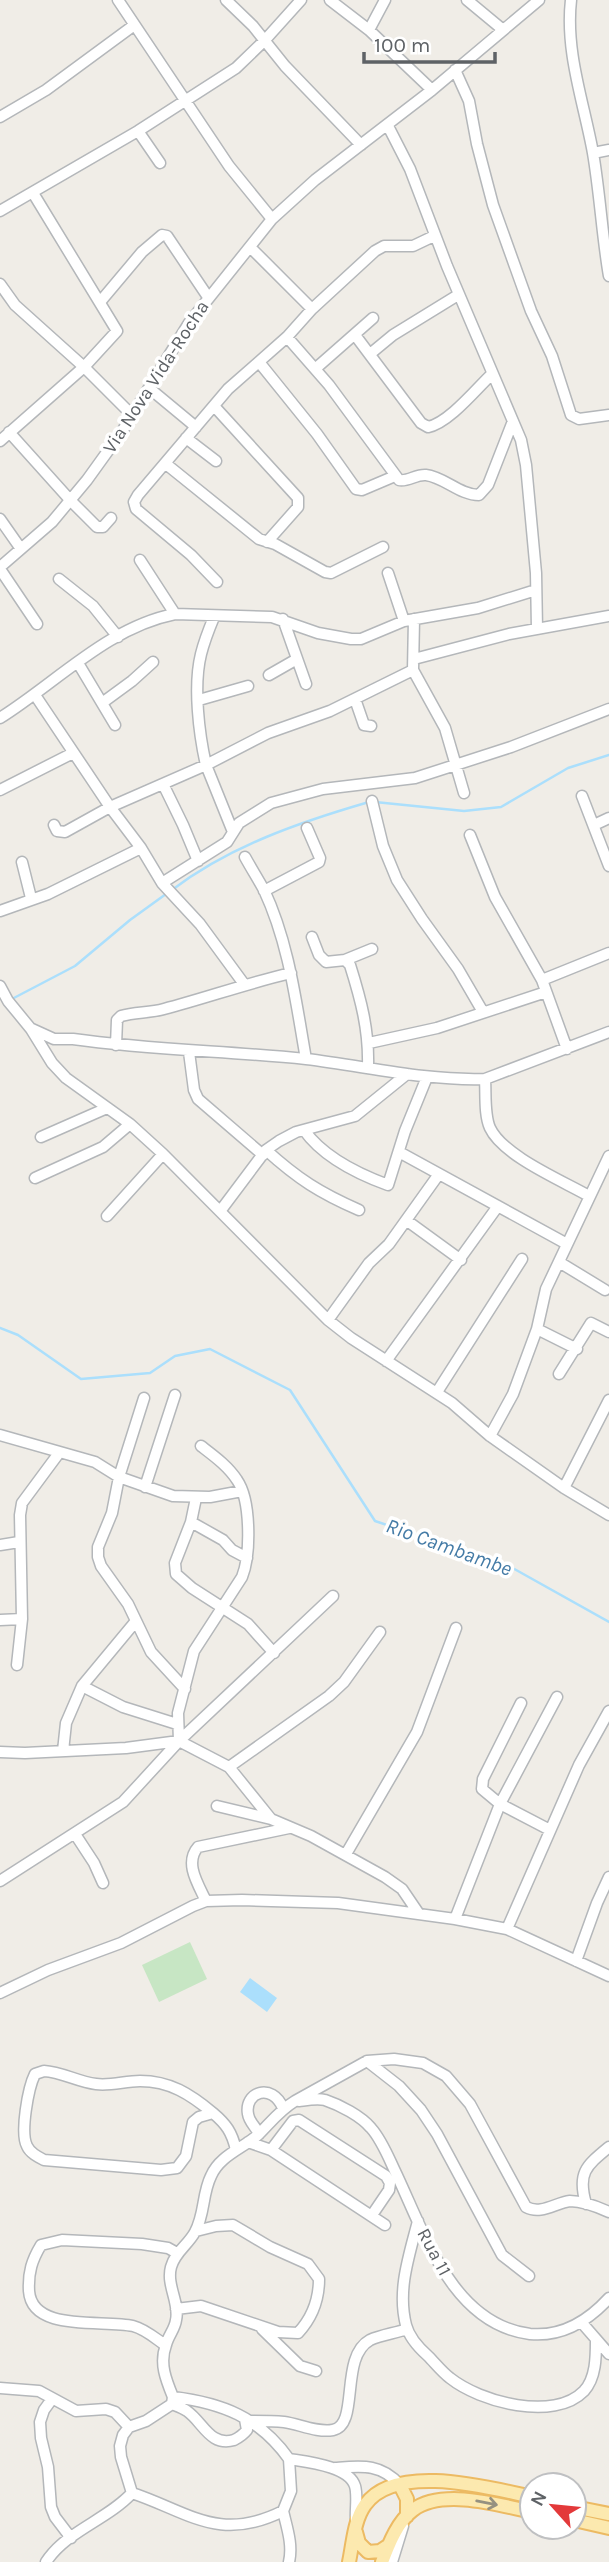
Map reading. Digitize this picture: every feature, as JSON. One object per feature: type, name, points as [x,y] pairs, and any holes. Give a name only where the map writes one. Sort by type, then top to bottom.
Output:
[{"type":"main road","points":[[349,2562],[361,2512],[379,2491],[429,2481],[457,2483],[518,2494]]},
{"type":"main road","points":[[400,2486],[407,2500],[407,2516]]},
{"type":"main road","points":[[382,2562],[389,2544],[407,2516],[432,2501],[475,2500],[518,2509]]},
{"type":"main road","points":[[588,2510],[609,2514]]},
{"type":"main road","points":[[588,2524],[609,2528]]},
{"type":"main road","points":[[356,2532],[359,2543],[368,2552],[380,2551],[389,2544]]},
{"type":"street","points":[[118,0],[229,166],[272,219]]},
{"type":"street","points":[[226,0],[360,145]]},
{"type":"street","points":[[0,211],[138,131],[236,68],[301,0]]},
{"type":"street","points":[[330,0],[369,30],[432,90]]},
{"type":"street","points":[[369,30],[385,0]]},
{"type":"street","points":[[467,0],[502,29]]},
{"type":"street","name":"Via Nova Vida-Rocha","points":[[0,568],[71,501],[102,461],[167,356],[208,297],[272,219],[539,0]]},
{"type":"street","points":[[571,0],[570,25],[579,95],[593,153],[609,276]]},
{"type":"street","points":[[0,117],[46,90],[134,26]]},
{"type":"street","points":[[455,70],[470,100],[477,144],[493,205],[531,311],[552,356],[571,415],[579,419],[609,415]]},
{"type":"street","points":[[388,126],[410,169],[458,295],[521,440],[537,573],[537,629]]},
{"type":"street","points":[[138,131],[160,163]]},
{"type":"street","points":[[593,153],[609,150]]},
{"type":"street","points":[[0,441],[84,368],[117,331],[33,193]]},
{"type":"street","points":[[100,302],[142,252],[162,235],[167,236],[208,297]]},
{"type":"street","points":[[217,582],[191,555],[136,509],[134,502],[138,495],[234,383],[287,337],[312,309],[380,247],[413,246],[435,236]]},
{"type":"street","points":[[250,247],[312,309]]},
{"type":"street","points":[[0,284],[15,305],[132,415]]},
{"type":"street","points":[[370,354],[393,335],[458,295]]},
{"type":"street","points":[[315,369],[373,318]]},
{"type":"street","points":[[355,335],[421,423],[428,427],[434,426],[458,407],[492,373]]},
{"type":"street","points":[[287,337],[315,369],[395,476],[403,481],[422,474],[429,475],[469,494],[479,495],[488,485],[513,421]]},
{"type":"street","points":[[259,362],[317,434],[356,489],[362,490],[395,476]]},
{"type":"street","points":[[149,388],[196,427]]},
{"type":"street","points":[[214,406],[298,498],[298,507],[267,541]]},
{"type":"street","points":[[9,432],[97,527],[103,527],[111,519]]},
{"type":"street","points":[[186,438],[216,461]]},
{"type":"street","points":[[166,464],[259,539],[316,568],[331,573],[383,547]]},
{"type":"street","points":[[0,519],[21,549]]},
{"type":"street","points":[[140,560],[175,614]]},
{"type":"street","points":[[0,568],[37,624]]},
{"type":"street","points":[[388,573],[409,620],[414,665],[445,728],[464,793]]},
{"type":"street","points":[[59,579],[93,606],[118,636]]},
{"type":"street","points":[[0,718],[118,636],[159,617],[175,614],[283,620],[318,633],[361,639],[409,620],[478,608],[536,590]]},
{"type":"street","points":[[54,825],[57,831],[65,832],[110,807],[206,765],[274,730],[320,715],[355,699],[414,665],[482,640],[609,616]]},
{"type":"street","points":[[214,617],[201,654],[200,738],[206,765],[233,832]]},
{"type":"street","points":[[283,620],[306,684]]},
{"type":"street","points":[[269,674],[297,659]]},
{"type":"street","points":[[102,704],[153,662]]},
{"type":"street","points":[[78,663],[115,725]]},
{"type":"street","points":[[199,700],[248,686]]},
{"type":"street","points":[[35,695],[110,807],[141,848],[162,883],[200,924],[244,984]]},
{"type":"street","points":[[355,699],[364,725],[371,726]]},
{"type":"street","points":[[162,883],[227,842],[243,820],[282,799],[323,789],[415,778],[511,747],[609,709]]},
{"type":"street","points":[[0,790],[73,753]]},
{"type":"street","points":[[163,784],[198,861]]},
{"type":"street","points":[[582,796],[609,866]]},
{"type":"street","points":[[372,801],[383,846],[397,880],[453,960],[483,1012]]},
{"type":"street","points":[[594,825],[609,818]]},
{"type":"street","points":[[264,891],[319,862],[320,858],[307,828]]},
{"type":"street","points":[[470,835],[495,897],[542,980],[567,1049]]},
{"type":"street","points":[[0,911],[48,894],[141,848]]},
{"type":"street","points":[[245,857],[264,891],[281,936],[306,1059]]},
{"type":"street","points":[[23,862],[31,898]]},
{"type":"street","points":[[312,937],[319,955],[326,962],[345,960],[372,949]]},
{"type":"street","points":[[542,980],[609,953]]},
{"type":"street","points":[[345,960],[362,1003],[369,1043],[368,1066]]},
{"type":"street","points":[[116,1045],[117,1020],[121,1016],[164,1009],[223,994],[244,984],[290,973]]},
{"type":"street","points":[[0,985],[8,1001],[31,1029],[52,1063],[66,1078],[130,1124],[163,1154],[328,1320],[386,1361],[437,1392],[490,1436],[564,1488],[609,1515]]},
{"type":"street","points":[[369,1043],[438,1028],[546,992]]},
{"type":"street","points":[[31,1029],[54,1039],[73,1038],[189,1052],[224,1051],[368,1066],[427,1077],[485,1079],[609,1032]]},
{"type":"street","points":[[189,1052],[196,1097],[305,1183],[359,1210]]},
{"type":"street","points":[[221,1210],[265,1153],[279,1141],[304,1130],[355,1116],[407,1074]]},
{"type":"street","points":[[304,1130],[323,1151],[386,1185],[390,1183],[427,1077]]},
{"type":"street","points":[[485,1079],[488,1120],[496,1138],[523,1158],[589,1196]]},
{"type":"street","points":[[41,1137],[107,1108]]},
{"type":"street","points":[[35,1178],[103,1147],[130,1124]]},
{"type":"street","points":[[399,1152],[567,1244]]},
{"type":"street","points":[[107,1216],[163,1154]]},
{"type":"street","points":[[490,1436],[513,1394],[537,1329],[546,1289],[609,1156]]},
{"type":"street","points":[[328,1320],[369,1262],[389,1244],[439,1174]]},
{"type":"street","points":[[386,1361],[498,1206]]},
{"type":"street","points":[[406,1220],[461,1260]]},
{"type":"street","points":[[437,1392],[522,1259]]},
{"type":"street","points":[[559,1262],[605,1290]]},
{"type":"street","points":[[559,1374],[591,1323],[609,1332]]},
{"type":"street","points":[[537,1329],[577,1349]]},
{"type":"street","points":[[145,1487],[175,1395]]},
{"type":"street","points":[[144,1398],[119,1477],[112,1513],[101,1538],[98,1557],[101,1566],[128,1604],[151,1652],[185,1689]]},
{"type":"street","points":[[564,1488],[609,1399]]},
{"type":"street","points":[[0,1435],[95,1462],[119,1477],[173,1496],[196,1498],[242,1491]]},
{"type":"street","points":[[179,1741],[177,1724],[194,1651],[242,1577],[247,1558],[248,1527],[242,1491],[232,1473],[201,1446]]},
{"type":"street","points":[[18,1665],[22,1619],[19,1542],[22,1503],[59,1453]]},
{"type":"street","points":[[196,1498],[191,1522],[175,1563],[176,1574],[192,1588],[248,1624],[274,1653]]},
{"type":"street","points":[[191,1522],[223,1540],[232,1550],[247,1558]]},
{"type":"street","points":[[0,1545],[19,1542]]},
{"type":"street","points":[[0,1881],[123,1802],[179,1741],[333,1596]]},
{"type":"street","points":[[0,1620],[22,1619]]},
{"type":"street","points":[[64,1751],[66,1723],[82,1686],[136,1621]]},
{"type":"street","points":[[346,1854],[417,1732],[456,1628]]},
{"type":"street","points":[[229,1767],[329,1696],[358,1664],[380,1632]]},
{"type":"street","points":[[82,1686],[122,1707],[177,1724]]},
{"type":"street","points":[[455,1919],[500,1804],[557,1697]]},
{"type":"street","points":[[521,1703],[481,1785],[484,1792],[500,1804],[550,1830]]},
{"type":"street","points":[[507,1929],[579,1765],[609,1711]]},
{"type":"street","points":[[0,1752],[126,1748],[179,1741],[229,1767],[271,1819]]},
{"type":"street","points":[[217,1806],[271,1819],[346,1854],[402,1889],[419,1914]]},
{"type":"street","points":[[206,1902],[191,1864],[192,1854],[198,1847],[289,1828]]},
{"type":"street","points":[[75,1834],[103,1883]]},
{"type":"street","points":[[576,1961],[609,1877]]},
{"type":"street","points":[[0,1993],[48,1970],[121,1943],[176,1914],[206,1902],[338,1903],[455,1919],[507,1929],[609,1976]]},
{"type":"street","points":[[248,2420],[244,2434],[227,2442],[218,2440],[209,2435],[189,2412],[172,2400],[163,2366],[165,2345],[177,2317],[169,2278],[177,2253],[196,2231],[205,2208],[206,2190],[211,2175],[219,2163],[254,2138],[283,2108],[295,2101],[367,2062],[394,2059],[423,2063],[446,2076],[470,2104],[526,2207],[532,2210],[572,2201],[609,2212]]},
{"type":"street","points":[[367,2062],[399,2086],[421,2110],[438,2134],[502,2255],[529,2276]]},
{"type":"street","points":[[213,2113],[193,2122],[184,2161],[177,2168],[170,2170],[44,2160],[31,2152],[25,2137],[30,2089],[35,2074],[54,2071],[94,2084],[140,2081],[173,2087],[188,2093],[213,2113],[227,2125],[236,2150]]},
{"type":"street","points":[[283,2108],[274,2094],[261,2092],[251,2099],[247,2111],[254,2138],[385,2225]]},
{"type":"street","name":"Rua 11","points":[[295,2101],[324,2100],[349,2111],[370,2127],[386,2153],[450,2282],[480,2316],[514,2332],[557,2332],[582,2323],[609,2298]]},
{"type":"street","points":[[271,2150],[293,2121],[299,2120],[387,2176],[389,2190],[372,2215]]},
{"type":"street","points":[[586,2204],[580,2186],[585,2170],[591,2161],[609,2147]]},
{"type":"street","points":[[418,2221],[404,2272],[402,2302],[407,2329],[421,2349],[451,2379],[477,2393],[530,2407],[558,2406],[584,2391],[591,2379],[596,2340]]},
{"type":"street","points":[[176,2309],[201,2306],[259,2327],[298,2333],[307,2323],[317,2302],[319,2279],[315,2271],[300,2259],[270,2247],[233,2225],[216,2225],[196,2231]]},
{"type":"street","points":[[165,2345],[132,2326],[64,2320],[42,2314],[30,2298],[31,2261],[41,2245],[62,2240],[142,2244],[168,2248],[177,2253]]},
{"type":"street","points":[[582,2323],[609,2354]]},
{"type":"street","points":[[259,2327],[300,2366],[316,2371]]},
{"type":"street","points":[[248,2420],[285,2422],[322,2430],[333,2430],[342,2426],[347,2417],[352,2370],[358,2352],[370,2340],[407,2329]]},
{"type":"street","points":[[0,2388],[39,2390],[76,2411],[106,2409],[115,2412],[129,2427]]},
{"type":"street","points":[[52,2399],[40,2422],[41,2438],[48,2467],[51,2507],[71,2538]]},
{"type":"street","points":[[283,2511],[239,2524],[212,2524],[187,2517],[132,2493],[128,2487],[120,2446],[123,2435],[129,2427],[146,2421],[172,2400],[206,2401],[248,2420],[278,2444],[289,2459],[291,2491],[283,2511],[291,2553],[289,2562]]},
{"type":"street","points":[[289,2459],[334,2468],[368,2465],[387,2473],[400,2486]]},
{"type":"street","points":[[334,2468],[355,2484],[356,2532]]},
{"type":"street","points":[[46,2562],[71,2538],[132,2493]]},
{"type":"street","points":[[392,2562],[407,2516]]},
{"type":"green space","points":[[190,1942],[207,1979],[159,2002],[142,1965]]},
{"type":"water","points":[[250,1978],[277,1998],[267,2012],[240,1992]]},
{"type":"waterway","points":[[375,802],[464,811],[501,807],[568,768],[609,755]]},
{"type":"waterway","points":[[172,890],[218,860],[266,837],[369,802]]},
{"type":"waterway","points":[[10,1000],[75,966],[166,894]]},
{"type":"waterway","name":"Rio Cambambe","points":[[0,1328],[18,1335],[81,1379],[150,1373],[175,1356],[210,1349],[290,1390],[375,1521],[509,1566],[609,1622]]}]
